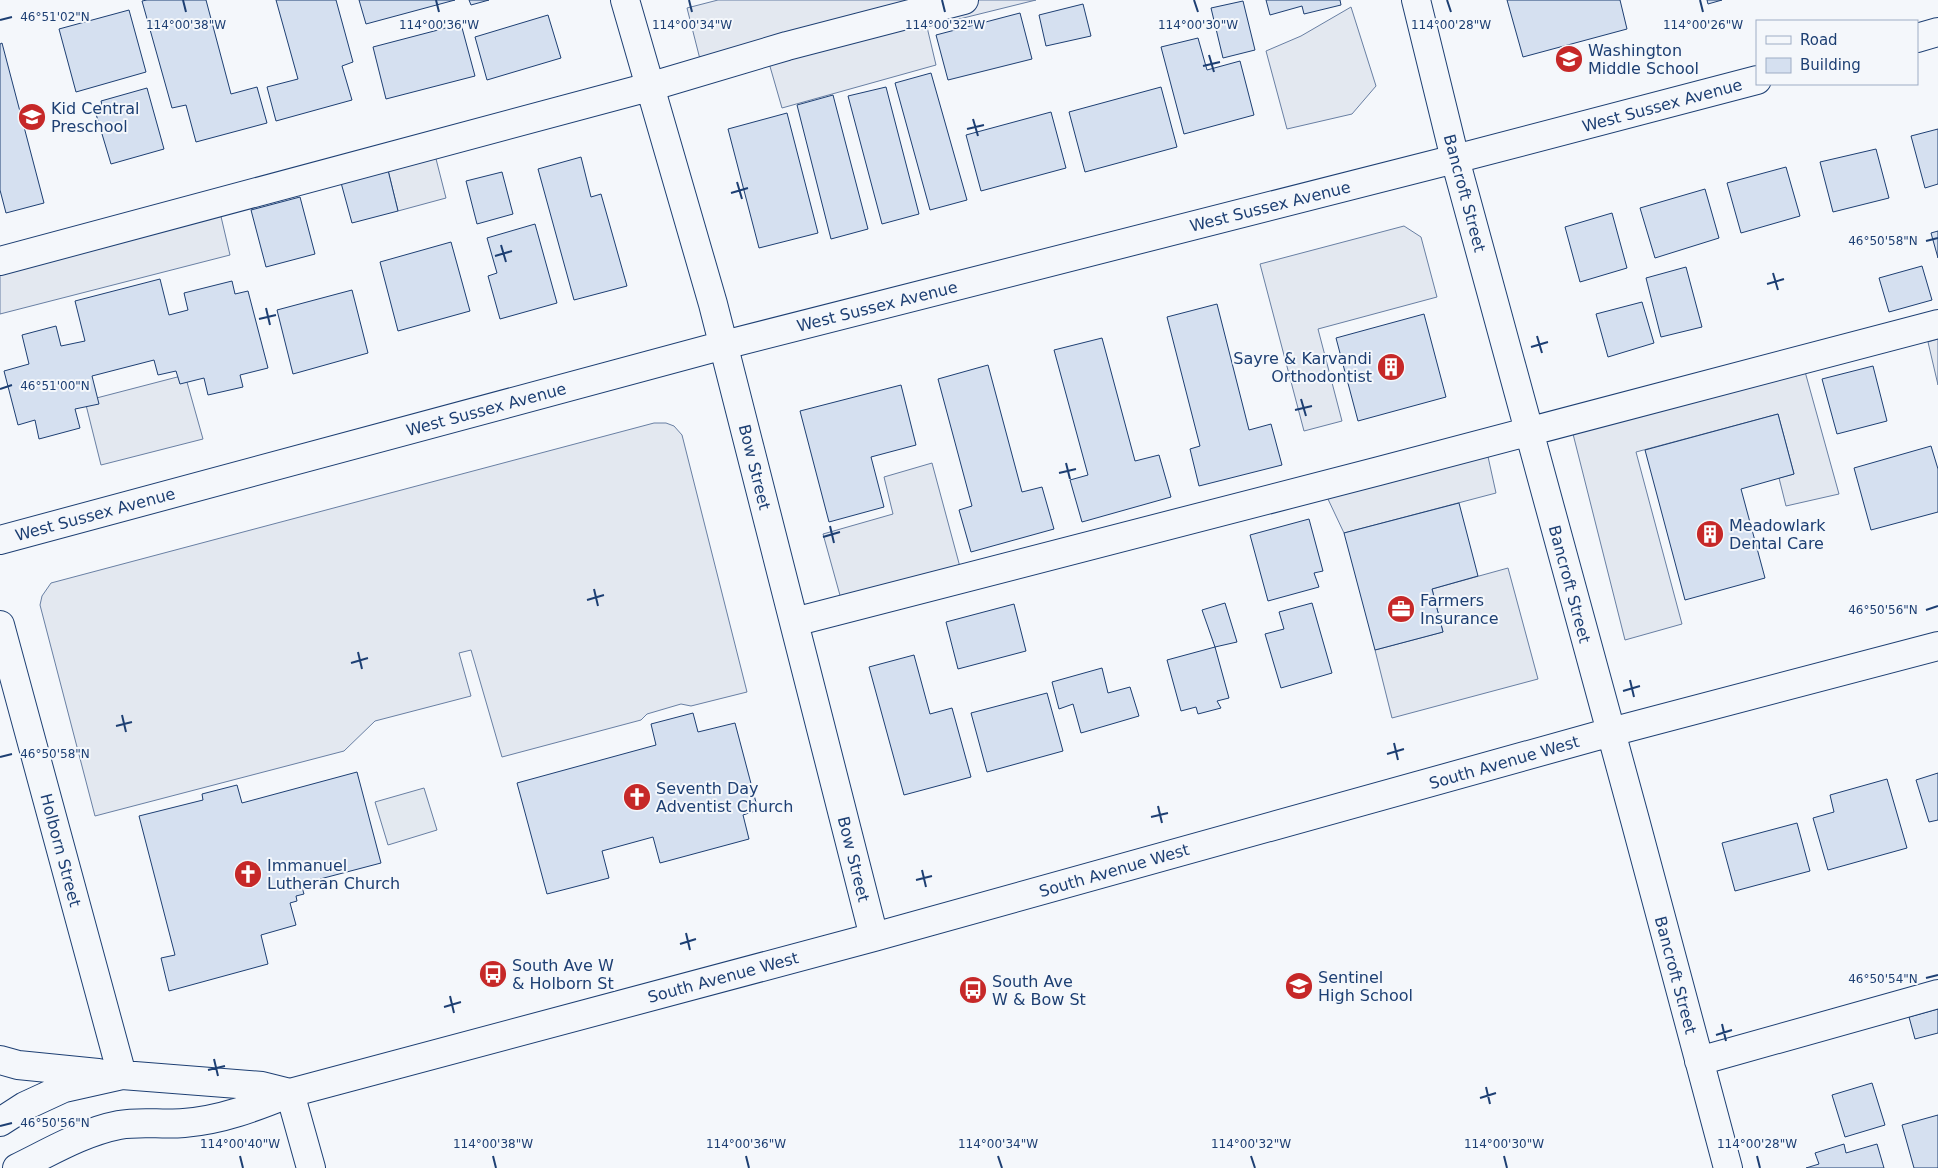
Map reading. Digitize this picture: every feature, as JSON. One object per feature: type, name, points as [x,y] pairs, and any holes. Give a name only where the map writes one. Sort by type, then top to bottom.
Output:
[{"type":"street","name":"Bow Street","points":[[625,0],[724,345],[874,937]]},
{"type":"street","points":[[0,261],[649,86],[787,46],[964,0]]},
{"type":"street","name":"Bancroft Street","points":[[1416,0],[1455,159],[1728,1168]]},
{"type":"street","points":[[1918,38],[1938,32]]},
{"type":"street","name":"West Sussex Avenue","points":[[0,540],[724,345],[1756,80]]},
{"type":"street","points":[[794,622],[1938,324]]},
{"type":"street","name":"Holborn Street","points":[[0,625],[122,1075]]},
{"type":"street","name":"South Avenue West","points":[[17,1168],[73,1140],[118,1125],[212,1120],[249,1110],[290,1093],[874,937],[1611,732],[1938,646]]},
{"type":"street","points":[[1699,1061],[1938,994]]},
{"type":"street","points":[[0,1060],[18,1065],[122,1075]]},
{"type":"street","name":"South Avenue West","points":[[0,1122],[25,1106],[64,1088],[122,1075],[262,1086],[290,1093]]},
{"type":"street","points":[[290,1093],[311,1168]]},
{"type":"shaded area","points":[[718,0],[1036,0],[927,27],[936,65],[782,108],[769,63],[705,79],[687,8]]},
{"type":"shaded area","points":[[1351,7],[1376,86],[1352,114],[1287,129],[1266,51],[1301,36]]},
{"type":"shaded area","points":[[434,151],[446,198],[398,211],[387,166]]},
{"type":"shaded area","points":[[219,208],[230,255],[0,314],[0,266]]},
{"type":"shaded area","points":[[1404,226],[1421,237],[1437,297],[1318,329],[1342,421],[1304,431],[1260,264]]},
{"type":"shaded area","points":[[1938,339],[1938,385],[1928,342]]},
{"type":"shaded area","points":[[1804,368],[1839,494],[1786,506],[1779,478],[1794,474],[1778,414],[1636,452],[1682,624],[1625,640],[1572,430]]},
{"type":"shaded area","points":[[185,375],[203,439],[101,465],[85,401]]},
{"type":"shaded area","points":[[654,423],[666,423],[674,426],[682,435],[747,692],[691,706],[681,704],[647,714],[641,720],[502,757],[471,650],[459,653],[471,696],[375,721],[344,751],[95,816],[40,605],[42,596],[51,583]]},
{"type":"shaded area","points":[[1485,443],[1496,493],[1344,533],[1327,497]]},
{"type":"shaded area","points":[[932,463],[960,567],[841,599],[823,534],[893,514],[884,477]]},
{"type":"shaded area","points":[[1508,568],[1538,679],[1392,718],[1375,650],[1443,632],[1432,589]]},
{"type":"shaded area","points":[[424,788],[437,830],[388,845],[375,802]]},
{"type":"building","points":[[206,0],[231,94],[257,87],[267,123],[196,142],[186,105],[172,108],[142,1]]},
{"type":"building","points":[[276,0],[336,0],[353,62],[342,66],[352,100],[276,121],[267,87],[298,79]]},
{"type":"building","points":[[359,0],[455,0],[366,24]]},
{"type":"building","points":[[469,0],[489,0],[471,5]]},
{"type":"building","points":[[1266,0],[1340,0],[1341,5],[1304,14],[1302,6],[1270,15]]},
{"type":"building","points":[[1507,0],[1620,0],[1627,29],[1523,57]]},
{"type":"building","points":[[1707,0],[1722,0],[1708,4]]},
{"type":"building","points":[[1243,1],[1255,50],[1223,58],[1211,8]]},
{"type":"building","points":[[1083,4],[1091,36],[1046,46],[1039,15]]},
{"type":"building","points":[[129,10],[146,72],[76,92],[59,29]]},
{"type":"building","points":[[1020,13],[1032,59],[948,80],[936,35]]},
{"type":"building","points":[[548,15],[561,58],[487,80],[475,37]]},
{"type":"building","points":[[461,24],[475,76],[386,99],[373,47]]},
{"type":"building","points":[[1198,38],[1207,70],[1240,61],[1254,115],[1184,134],[1161,47]]},
{"type":"building","points":[[2,43],[44,203],[6,213],[0,190],[0,44]]},
{"type":"building","points":[[931,73],[967,200],[930,210],[895,83]]},
{"type":"building","points":[[886,87],[919,214],[882,224],[848,96]]},
{"type":"building","points":[[1161,87],[1177,147],[1085,172],[1069,112]]},
{"type":"building","points":[[147,88],[164,149],[111,164],[96,114],[104,112],[101,101]]},
{"type":"building","points":[[833,95],[868,229],[831,239],[797,105]]},
{"type":"building","points":[[1051,112],[1066,168],[981,191],[966,135]]},
{"type":"building","points":[[787,113],[818,233],[759,248],[728,129]]},
{"type":"building","points":[[1938,129],[1938,184],[1925,188],[1911,136]]},
{"type":"building","points":[[1876,149],[1889,198],[1833,212],[1820,162]]},
{"type":"building","points":[[581,157],[591,197],[601,194],[627,286],[574,300],[538,169]]},
{"type":"building","points":[[387,166],[398,211],[352,223],[340,179]]},
{"type":"building","points":[[1786,167],[1800,216],[1741,233],[1727,183]]},
{"type":"building","points":[[502,172],[513,214],[477,224],[466,181]]},
{"type":"building","points":[[1705,189],[1719,238],[1655,258],[1640,208]]},
{"type":"building","points":[[300,197],[315,254],[266,267],[251,210]]},
{"type":"building","points":[[1612,213],[1627,268],[1580,282],[1565,227]]},
{"type":"building","points":[[535,224],[557,303],[500,319],[488,276],[497,273],[487,238]]},
{"type":"building","points":[[1938,231],[1938,258],[1931,233]]},
{"type":"building","points":[[451,242],[470,311],[398,331],[380,262]]},
{"type":"building","points":[[1922,266],[1932,300],[1889,312],[1879,278]]},
{"type":"building","points":[[1686,267],[1702,327],[1661,337],[1646,278]]},
{"type":"building","points":[[160,279],[169,315],[188,310],[184,293],[232,281],[235,294],[248,291],[268,368],[240,375],[243,387],[208,395],[204,378],[180,384],[176,371],[158,375],[154,360],[92,376],[99,404],[75,409],[80,428],[39,439],[35,420],[18,425],[4,371],[29,364],[22,335],[56,326],[61,346],[85,341],[75,301]]},
{"type":"building","points":[[352,290],[368,353],[293,374],[277,310]]},
{"type":"building","points":[[1642,302],[1654,343],[1608,357],[1596,314]]},
{"type":"building","points":[[1217,304],[1249,430],[1271,424],[1282,465],[1199,486],[1190,449],[1200,446],[1167,317]]},
{"type":"building","name":"Sayre & Karvandi Orthodontist","points":[[1424,314],[1446,397],[1358,421],[1336,338]]},
{"type":"building","points":[[1102,338],[1135,461],[1159,455],[1171,497],[1082,522],[1070,480],[1088,475],[1054,350]]},
{"type":"building","points":[[988,365],[1022,492],[1042,487],[1054,529],[971,552],[959,510],[972,506],[938,379]]},
{"type":"building","points":[[1873,366],[1887,421],[1837,434],[1822,379]]},
{"type":"building","points":[[901,385],[916,445],[871,457],[884,507],[829,522],[800,411]]},
{"type":"building","name":"Meadowlark Dental Care","points":[[1778,414],[1794,474],[1741,489],[1765,578],[1685,600],[1645,450]]},
{"type":"building","points":[[1931,446],[1938,469],[1938,512],[1871,530],[1854,468]]},
{"type":"building","points":[[1459,503],[1478,576],[1432,589],[1443,632],[1375,650],[1344,533]]},
{"type":"building","points":[[1309,519],[1323,571],[1314,573],[1319,587],[1268,601],[1250,535]]},
{"type":"building","points":[[1225,603],[1237,642],[1215,647],[1202,610]]},
{"type":"building","points":[[1312,603],[1332,673],[1281,688],[1265,634],[1284,629],[1279,612]]},
{"type":"building","points":[[1014,604],[1026,651],[958,669],[946,622]]},
{"type":"building","points":[[1215,647],[1229,698],[1217,701],[1221,708],[1198,714],[1196,707],[1181,711],[1167,660]]},
{"type":"building","points":[[914,655],[930,714],[952,708],[971,777],[904,795],[869,667]]},
{"type":"building","points":[[1102,668],[1108,693],[1130,687],[1139,716],[1081,733],[1073,704],[1059,709],[1052,682]]},
{"type":"building","points":[[1047,693],[1063,751],[987,772],[971,713]]},
{"type":"building","name":"Seventh Day Adventist Church","points":[[693,713],[698,732],[735,723],[758,810],[743,815],[749,839],[660,863],[653,837],[602,851],[609,878],[547,894],[517,783],[656,745],[651,724]]},
{"type":"building","name":"Immanuel Lutheran Church","points":[[357,772],[381,863],[301,884],[304,894],[296,896],[297,901],[290,903],[296,925],[261,935],[268,964],[169,991],[161,958],[175,955],[139,816],[203,800],[202,794],[237,785],[242,803]]},
{"type":"building","points":[[1938,773],[1938,820],[1929,822],[1916,780]]},
{"type":"building","points":[[1887,779],[1907,848],[1828,870],[1813,818],[1834,812],[1830,795]]},
{"type":"building","points":[[1797,823],[1810,871],[1735,891],[1722,843]]},
{"type":"building","points":[[1938,1009],[1938,1033],[1915,1039],[1909,1017]]},
{"type":"building","points":[[1872,1083],[1885,1125],[1845,1137],[1832,1095]]},
{"type":"building","points":[[1938,1115],[1938,1168],[1914,1168],[1902,1125]]},
{"type":"building","points":[[1844,1144],[1846,1153],[1877,1144],[1884,1168],[1806,1168],[1819,1164],[1815,1153]]},
{"type":"place","name":"Washington Middle School","points":[[1569,59]]},
{"type":"place","name":"Kid Central Preschool","points":[[32,117]]},
{"type":"place","name":"Sayre & Karvandi Orthodontist","points":[[1391,367]]},
{"type":"place","name":"Meadowlark Dental Care","points":[[1710,534]]},
{"type":"place","name":"Farmers Insurance","points":[[1401,609]]},
{"type":"place","name":"Seventh Day Adventist Church","points":[[637,797]]},
{"type":"place","name":"Immanuel Lutheran Church","points":[[248,874]]},
{"type":"place","name":"South Ave W & Holborn St","points":[[493,974]]},
{"type":"place","name":"Sentinel High School","points":[[1299,986]]},
{"type":"place","name":"South Ave W & Bow St","points":[[973,990]]}]
